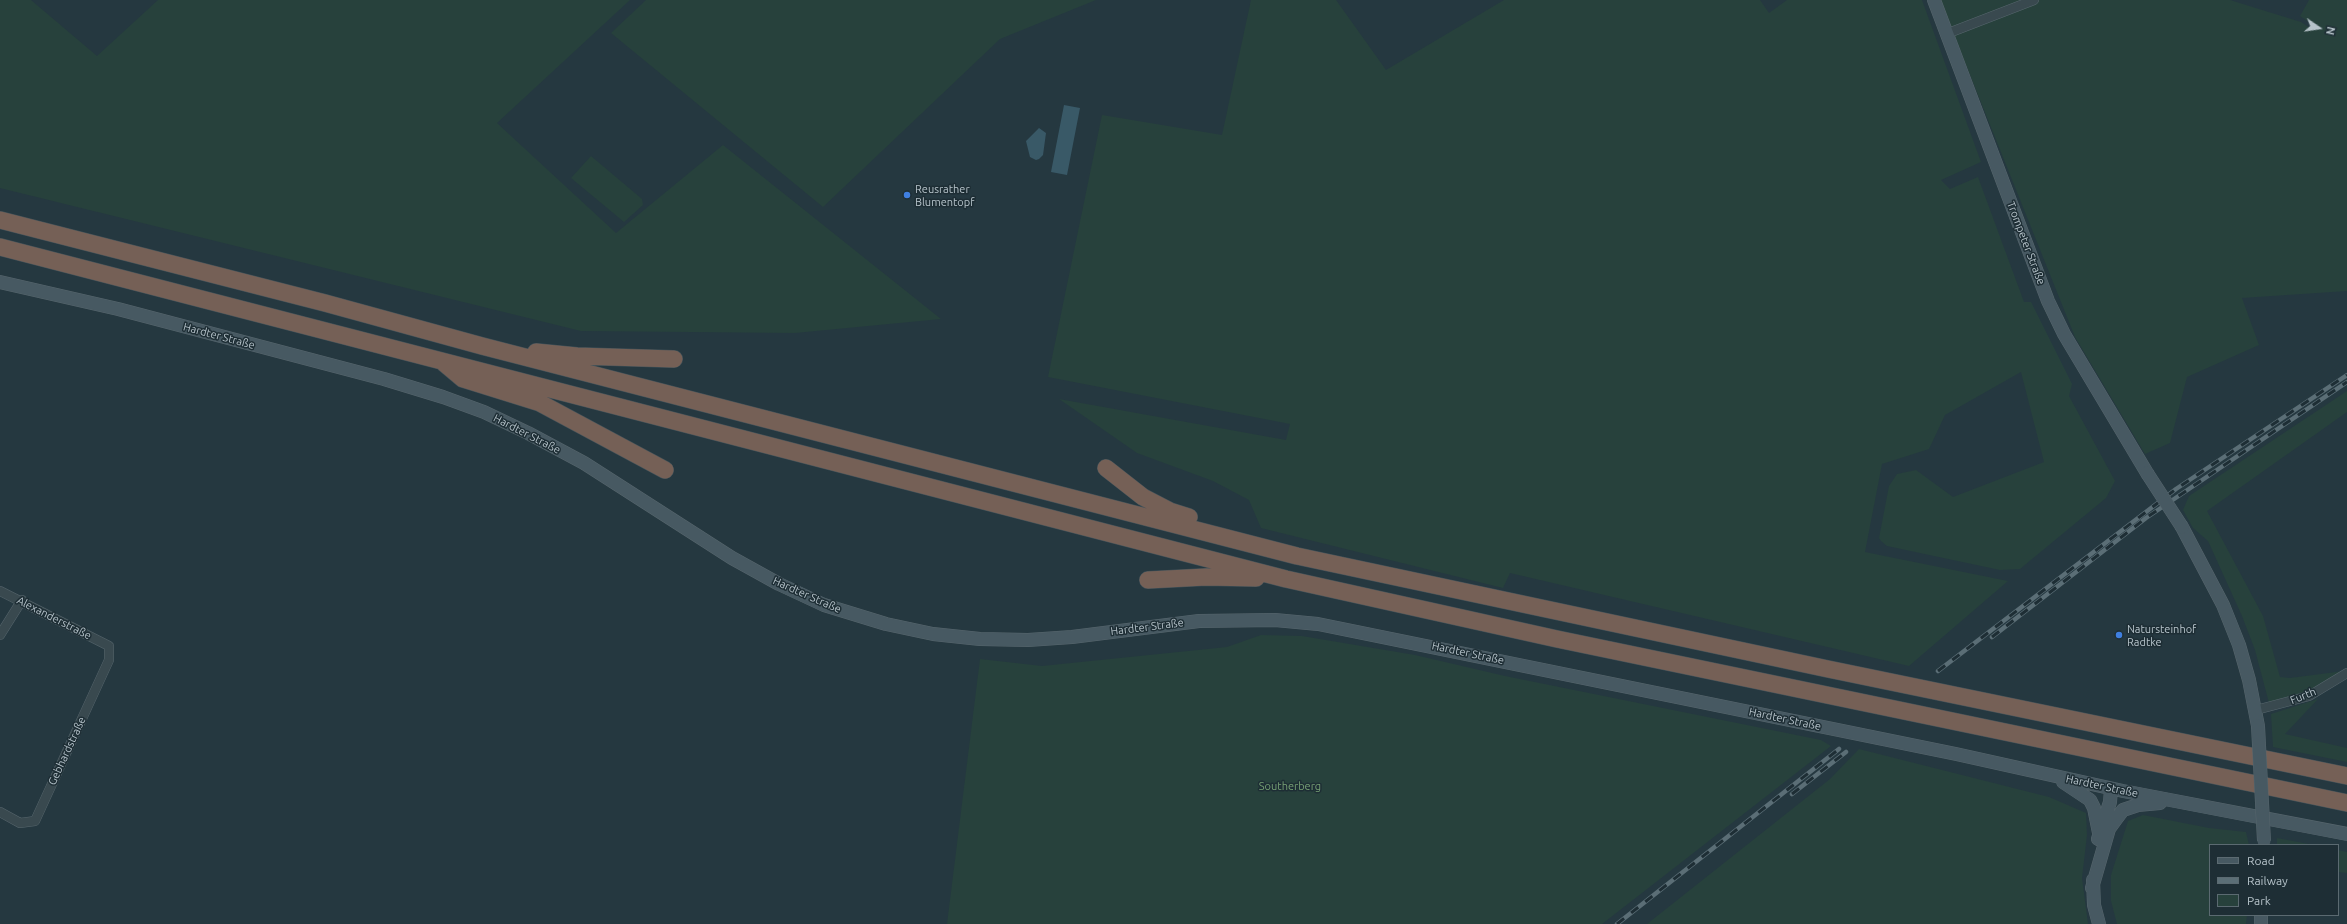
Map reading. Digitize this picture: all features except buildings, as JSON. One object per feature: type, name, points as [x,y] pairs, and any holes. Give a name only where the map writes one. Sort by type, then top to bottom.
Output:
[{"type":"highway","points":[[0,220],[1297,556],[1505,601],[2347,776]]},
{"type":"highway","points":[[0,247],[1286,579],[1557,639],[2347,803]]},
{"type":"highway","points":[[482,346],[577,356],[674,359]]},
{"type":"highway","points":[[441,360],[463,379],[540,403],[665,470]]},
{"type":"highway","points":[[1106,468],[1143,497],[1170,511],[1196,519],[1216,534]]},
{"type":"highway","points":[[1148,580],[1206,577],[1286,579]]},
{"type":"main road","name":"Trompeter Straße","points":[[1934,0],[2048,301],[2064,334],[2147,473],[2182,527],[2223,605],[2239,645],[2256,710],[2264,843]]},
{"type":"main road","name":"Hardter Straße","points":[[0,282],[118,309],[384,379],[484,412],[528,433],[584,463],[732,558],[779,584],[824,605],[886,624],[949,636],[1028,640],[1072,637],[1199,621],[1275,620],[1318,624],[1394,638],[2182,803],[2347,834]]},
{"type":"main road","points":[[2045,774],[2072,787],[2090,800],[2094,808],[2099,834]]},
{"type":"main road","points":[[2099,924],[2092,888],[2099,834],[2110,802],[2111,788]]},
{"type":"main road","points":[[2092,888],[2109,830],[2123,810],[2138,805],[2182,803]]},
{"type":"street","points":[[1946,34],[2034,0]]},
{"type":"street","name":"Alexanderstraße","points":[[0,591],[22,600],[108,646]]},
{"type":"street","points":[[0,634],[22,600]]},
{"type":"street","name":"Gebhardstraße","points":[[0,812],[20,823],[35,821],[108,660],[108,646]]},
{"type":"street","name":"Furth","points":[[2256,710],[2309,696],[2347,673]]},
{"type":"green space","points":[[0,0],[31,0],[97,56],[158,0],[630,0],[497,123],[616,233],[723,145],[941,319],[795,333],[581,331],[0,188]]},
{"type":"green space","points":[[646,0],[1096,0],[1000,39],[823,207],[611,33]]},
{"type":"green space","points":[[1251,0],[1336,0],[1386,70],[1504,0],[1760,0],[1769,13],[1787,0],[1922,0],[1981,162],[1941,180],[1950,189],[1978,177],[2024,302],[2031,302],[2072,384],[2069,396],[2115,481],[2106,498],[2020,569],[2000,570],[1887,546],[1881,541],[1879,538],[1889,486],[1897,474],[1916,470],[1953,497],[2044,462],[2021,372],[1945,415],[1929,449],[1882,464],[1865,552],[2008,581],[1909,666],[1510,573],[1503,588],[1261,528],[1249,500],[1213,481],[1137,453],[1059,399],[1286,440],[1290,424],[1048,377],[1102,115],[1222,135]]},
{"type":"green space","points":[[1940,0],[2230,0],[2301,22],[2313,30],[2315,26],[2300,16],[2309,0],[2347,0],[2347,291],[2242,298],[2259,345],[2187,377],[2170,443],[2145,454],[2075,337]]},
{"type":"green space","points":[[591,156],[642,199],[643,205],[624,222],[571,178]]},
{"type":"green space","points":[[2347,391],[2347,412],[2207,511],[2263,616],[2280,677],[2290,678],[2344,671],[2301,695],[2269,703],[2255,650],[2242,616],[2208,541],[2193,528],[2183,510],[2189,496]]},
{"type":"green space","name":"Southerberg","points":[[1261,635],[1302,636],[1415,655],[1505,676],[1821,740],[1831,746],[1602,924],[947,924],[980,659],[1042,666],[1227,647]]},
{"type":"green space","points":[[2318,699],[2285,734],[2347,748],[2347,762],[2273,747],[2271,714]]},
{"type":"green space","points":[[1859,749],[2049,797],[2086,813],[2087,835],[2082,878],[2088,924],[1647,924],[1830,779]]},
{"type":"green space","points":[[2143,815],[2209,828],[2246,832],[2249,844],[2209,844],[2209,916],[2247,916],[2246,924],[2117,924],[2111,901],[2111,875],[2128,821]]},
{"type":"green space","points":[[2277,838],[2309,844],[2277,844]]},
{"type":"green space","points":[[2339,850],[2347,852],[2347,873],[2339,872]]},
{"type":"water","points":[[1064,105],[1080,108],[1067,175],[1051,172]]},
{"type":"water","points":[[1039,128],[1046,133],[1043,155],[1036,160],[1030,157],[1026,141]]},
{"type":"railway","points":[[1938,671],[2176,489],[2347,375]]},
{"type":"railway","points":[[1992,637],[2146,518],[2347,382]]},
{"type":"railway","points":[[1617,924],[1839,749]]},
{"type":"railway","points":[[1792,794],[1846,752]]},
{"type":"place","name":"Reusrather Blumentopf","points":[[907,195]]},
{"type":"place","name":"Natursteinhof Radtke","points":[[2119,635]]}]
